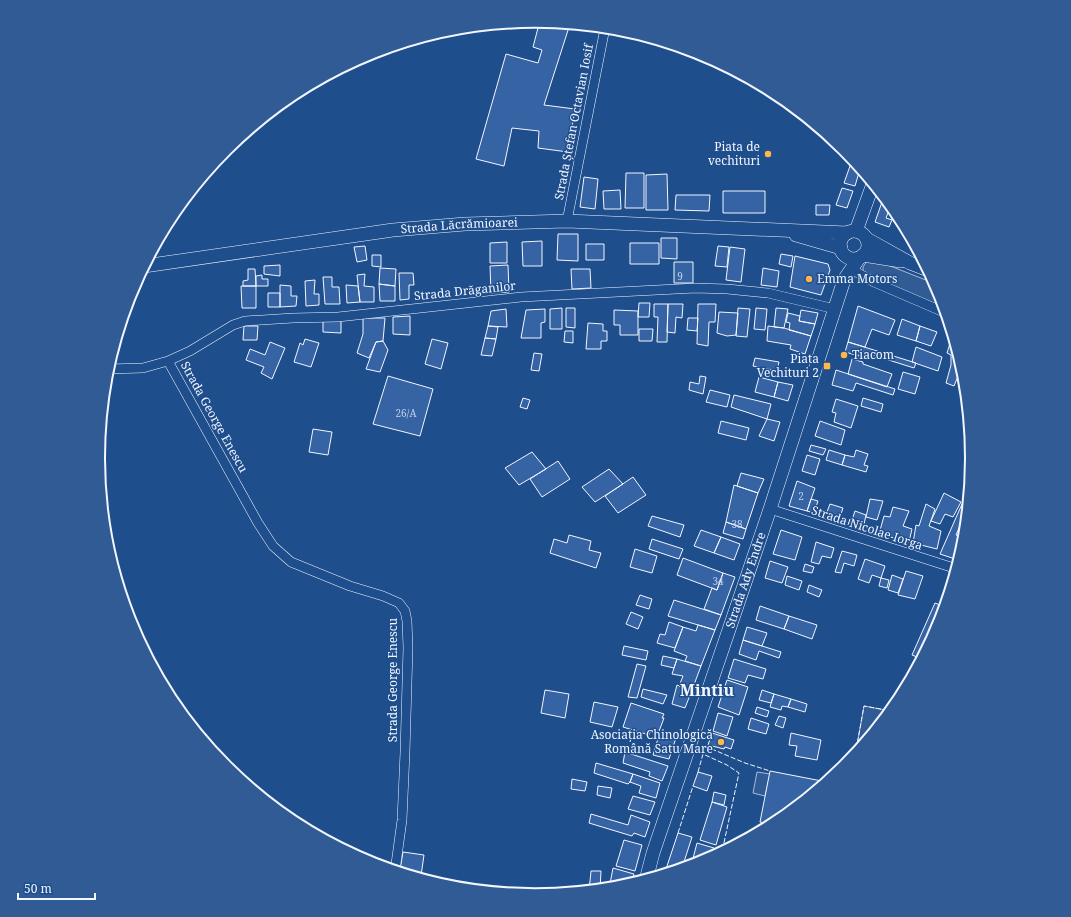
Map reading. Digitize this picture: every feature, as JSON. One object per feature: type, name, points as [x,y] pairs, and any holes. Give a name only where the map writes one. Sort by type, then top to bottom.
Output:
[{"type":"main road","points":[[852,232],[871,189]]},
{"type":"main road","name":"Strada Lăcrămioarei","points":[[151,265],[393,230],[465,224],[566,221],[852,232]]},
{"type":"main road","name":"Strada Lăcrămioarei","points":[[777,230],[842,250]]},
{"type":"main road","points":[[910,262],[861,257],[850,258],[842,250],[841,239],[852,232],[861,232],[867,239],[922,267]]},
{"type":"main road","points":[[861,257],[868,248],[867,239]]},
{"type":"main road","name":"Strada Ady Endre","points":[[842,250],[848,275]]},
{"type":"main road","name":"Strada Ady Endre","points":[[648,874],[653,853],[770,509],[835,309],[848,275],[861,257]]},
{"type":"street","name":"Strada Ștefan Octavian Iosif","points":[[566,221],[604,34]]},
{"type":"street","points":[[848,275],[874,282],[939,310]]},
{"type":"street","name":"Strada Drăganilor","points":[[115,369],[143,368],[168,361],[190,351],[233,325],[246,321],[338,317],[521,297],[696,288],[728,289],[768,293],[835,309]]},
{"type":"street","name":"Strada George Enescu","points":[[168,361],[272,546],[291,562],[350,586],[383,596],[399,603],[405,611],[408,648],[405,752],[402,820],[396,866]]},
{"type":"street","name":"Strada Nicolae Iorga","points":[[770,509],[952,567]]},
{"type":"shaded area","points":[[875,260],[927,281],[937,305],[863,273],[863,267],[867,261]]},
{"type":"shaded area","points":[[864,706],[885,710],[877,721],[857,744]]},
{"type":"shaded area","points":[[757,772],[770,774],[765,796],[753,793]]},
{"type":"building","points":[[538,28],[568,29],[544,105],[575,109],[568,152],[538,148],[539,131],[512,128],[504,166],[476,159],[506,54],[538,63],[542,50],[533,47]]},
{"type":"building","points":[[850,166],[851,166],[858,174],[855,186],[844,183]]},
{"type":"building","points":[[626,173],[644,173],[644,208],[625,208]]},
{"type":"building","points":[[667,174],[668,210],[646,210],[646,175]]},
{"type":"building","points":[[584,177],[598,179],[595,209],[580,207]]},
{"type":"building","points":[[842,188],[853,191],[847,208],[836,205]]},
{"type":"building","points":[[620,190],[621,209],[604,209],[603,191]]},
{"type":"building","points":[[723,191],[765,191],[765,213],[723,213]]},
{"type":"building","points":[[676,195],[710,195],[709,211],[675,210]]},
{"type":"building","points":[[882,203],[888,212],[886,218],[892,220],[889,227],[875,222]]},
{"type":"building","points":[[816,205],[830,205],[829,215],[816,215]]},
{"type":"building","points":[[558,234],[578,234],[578,261],[557,260]]},
{"type":"building","points":[[661,238],[677,238],[677,259],[661,258]]},
{"type":"building","points":[[542,241],[542,266],[523,266],[522,242]]},
{"type":"building","points":[[507,242],[507,263],[490,263],[490,243]]},
{"type":"building","points":[[630,243],[659,243],[659,264],[630,264]]},
{"type":"building","points":[[586,244],[604,244],[604,260],[586,260]]},
{"type":"building","points":[[365,246],[367,260],[357,262],[354,247]]},
{"type":"building","points":[[718,246],[729,247],[727,267],[715,266]]},
{"type":"building","points":[[730,247],[745,249],[741,282],[726,280]]},
{"type":"building","points":[[781,254],[793,256],[791,267],[779,264]]},
{"type":"building","points":[[372,255],[381,255],[381,267],[372,266]]},
{"type":"building","name":"Emma Motors","points":[[795,256],[828,264],[830,270],[821,295],[790,287]]},
{"type":"building","points":[[674,262],[693,262],[693,283],[674,283]]},
{"type":"building","points":[[280,265],[280,276],[264,274],[264,266]]},
{"type":"building","points":[[508,265],[509,292],[491,293],[490,266]]},
{"type":"building","points":[[380,268],[396,269],[395,286],[379,284]]},
{"type":"building","points":[[763,268],[779,271],[777,287],[761,285]]},
{"type":"building","points":[[248,269],[255,269],[256,286],[243,286],[243,281],[248,280]]},
{"type":"building","points":[[571,269],[590,269],[591,288],[572,289]]},
{"type":"building","points":[[399,273],[413,273],[414,285],[409,285],[409,299],[400,300]]},
{"type":"building","points":[[365,274],[364,286],[374,287],[374,302],[360,302],[357,275]]},
{"type":"building","points":[[262,275],[262,279],[268,279],[268,286],[256,286],[256,276]]},
{"type":"building","points":[[323,277],[332,277],[332,287],[339,287],[340,304],[325,304]]},
{"type":"building","points":[[315,280],[314,294],[319,294],[319,305],[306,306],[305,281]]},
{"type":"building","points":[[379,284],[395,286],[395,301],[380,301]]},
{"type":"building","points":[[280,285],[291,286],[291,296],[297,296],[296,306],[280,307]]},
{"type":"building","points":[[346,285],[358,286],[360,302],[347,303]]},
{"type":"building","points":[[241,286],[256,286],[256,308],[242,308]]},
{"type":"building","points":[[268,293],[280,293],[280,307],[268,307]]},
{"type":"building","points":[[639,303],[650,303],[649,317],[638,317]]},
{"type":"building","points":[[654,304],[668,304],[667,342],[657,342],[658,317],[654,317]]},
{"type":"building","points":[[668,304],[683,304],[682,318],[676,317],[675,333],[667,332]]},
{"type":"building","points":[[698,304],[716,304],[715,322],[709,322],[708,346],[697,344]]},
{"type":"building","points":[[858,306],[895,320],[889,335],[872,329],[865,347],[848,342]]},
{"type":"building","points":[[562,308],[562,329],[550,329],[550,309]]},
{"type":"building","points":[[566,308],[575,308],[575,328],[566,327]]},
{"type":"building","points":[[738,308],[750,309],[747,337],[736,336]]},
{"type":"building","points":[[756,308],[767,309],[765,330],[754,329]]},
{"type":"building","points":[[776,308],[788,309],[784,328],[774,327]]},
{"type":"building","points":[[506,309],[507,327],[488,326],[491,311]]},
{"type":"building","points":[[545,309],[545,322],[541,323],[541,338],[521,338],[526,310]]},
{"type":"building","points":[[614,310],[638,311],[638,335],[620,335],[620,325],[614,325]]},
{"type":"building","points":[[801,310],[818,313],[815,324],[799,321]]},
{"type":"building","points":[[719,312],[738,313],[736,335],[727,336],[717,333]]},
{"type":"building","points":[[788,313],[800,316],[799,321],[815,324],[811,336],[789,330],[790,323],[786,322]]},
{"type":"building","points":[[410,316],[410,335],[393,334],[393,317]]},
{"type":"building","points":[[363,318],[385,318],[383,341],[376,342],[369,358],[357,353],[363,334]]},
{"type":"building","points":[[688,318],[698,318],[697,331],[687,330]]},
{"type":"building","points":[[902,319],[920,326],[916,341],[897,335]]},
{"type":"building","points":[[341,320],[341,333],[323,332],[323,321]]},
{"type":"building","points":[[588,323],[603,324],[603,331],[607,331],[607,341],[601,341],[601,349],[586,349]]},
{"type":"building","points":[[244,326],[258,326],[257,340],[243,340]]},
{"type":"building","points":[[488,326],[498,327],[496,339],[485,338]]},
{"type":"building","points":[[768,326],[784,328],[811,336],[805,354],[790,349],[791,345],[767,341]]},
{"type":"building","points":[[920,326],[937,332],[931,346],[916,341]]},
{"type":"building","points":[[639,329],[653,329],[652,341],[639,341]]},
{"type":"building","points":[[565,331],[573,331],[573,343],[564,342]]},
{"type":"building","points":[[485,338],[496,339],[492,356],[481,355]]},
{"type":"building","points":[[305,339],[319,343],[311,367],[294,362],[300,343],[303,345]]},
{"type":"building","points":[[432,339],[448,343],[441,369],[425,364]]},
{"type":"building","points":[[383,341],[388,350],[380,372],[366,369],[376,342]]},
{"type":"building","points":[[270,342],[285,348],[272,379],[261,373],[264,367],[246,360],[250,349],[265,355]]},
{"type":"building","points":[[848,342],[916,363],[914,368],[860,351],[859,356],[845,352]]},
{"type":"building","points":[[950,344],[958,376],[954,386],[946,383],[951,365],[951,355],[947,353]]},
{"type":"building","points":[[916,347],[942,357],[938,371],[912,362]]},
{"type":"building","points":[[534,353],[542,354],[539,371],[531,370]]},
{"type":"building","points":[[755,358],[779,362],[777,371],[753,366]]},
{"type":"building","points":[[852,359],[892,374],[887,387],[848,374]]},
{"type":"building","points":[[836,370],[895,389],[893,395],[856,383],[853,391],[832,385]]},
{"type":"building","points":[[903,372],[920,377],[915,394],[898,389]]},
{"type":"building","points":[[388,376],[433,389],[420,436],[373,424]]},
{"type":"building","points":[[700,376],[706,377],[703,394],[689,390],[690,382],[699,384]]},
{"type":"building","points":[[759,377],[778,382],[774,397],[755,392]]},
{"type":"building","points":[[778,382],[793,385],[788,401],[774,397]]},
{"type":"building","points":[[710,390],[730,395],[727,407],[706,402]]},
{"type":"building","points":[[734,395],[771,404],[767,419],[731,407]]},
{"type":"building","points":[[523,398],[530,400],[527,409],[520,407]]},
{"type":"building","points":[[863,398],[883,404],[881,412],[861,406]]},
{"type":"building","points":[[836,399],[858,406],[851,428],[834,422],[836,413],[832,412]]},
{"type":"building","points":[[767,419],[780,422],[774,441],[759,436]]},
{"type":"building","points":[[721,421],[749,428],[746,440],[718,433]]},
{"type":"building","points":[[820,421],[845,430],[841,445],[815,436]]},
{"type":"building","points":[[313,429],[332,432],[328,455],[309,452]]},
{"type":"building","points":[[811,445],[826,449],[823,455],[809,451]]},
{"type":"building","points":[[829,450],[845,455],[842,465],[826,460]]},
{"type":"building","points":[[856,450],[868,454],[864,465],[868,466],[866,472],[842,465],[845,455],[854,457]]},
{"type":"building","points":[[532,452],[546,469],[519,485],[505,468]]},
{"type":"building","points":[[807,455],[820,459],[815,475],[802,471]]},
{"type":"building","points":[[558,461],[570,479],[542,497],[530,479]]},
{"type":"building","points":[[609,469],[623,484],[595,502],[582,487]]},
{"type":"building","points":[[741,473],[764,479],[758,493],[737,486]]},
{"type":"building","points":[[633,477],[646,495],[618,513],[605,496]]},
{"type":"building","points":[[797,481],[815,488],[807,511],[789,506]]},
{"type":"building","points":[[734,485],[758,493],[746,529],[726,522]]},
{"type":"building","points":[[944,493],[961,502],[953,517],[945,514],[940,524],[931,521]]},
{"type":"building","points":[[811,499],[818,501],[814,513],[807,511]]},
{"type":"building","points":[[870,499],[883,501],[877,520],[866,517]]},
{"type":"building","points":[[830,504],[843,508],[838,523],[822,518],[825,511],[827,512]]},
{"type":"building","points":[[926,504],[935,509],[929,526],[941,531],[937,549],[913,543],[916,525],[919,526]]},
{"type":"building","points":[[962,504],[961,524],[956,535],[959,536],[958,542],[954,559],[940,554]]},
{"type":"building","points":[[893,507],[909,511],[903,526],[912,529],[909,542],[879,534],[884,516],[890,517]]},
{"type":"building","points":[[855,511],[866,515],[863,529],[848,525],[850,519],[852,520]]},
{"type":"building","points":[[652,516],[684,525],[680,537],[648,526]]},
{"type":"building","points":[[726,522],[746,529],[743,539],[723,533]]},
{"type":"building","points":[[701,530],[721,537],[714,553],[694,546]]},
{"type":"building","points":[[781,530],[802,537],[795,560],[773,554]]},
{"type":"building","points":[[569,535],[591,541],[589,550],[601,553],[596,568],[550,553],[554,539],[567,543]]},
{"type":"building","points":[[721,537],[740,544],[734,560],[714,553]]},
{"type":"building","points":[[652,539],[683,549],[679,559],[649,549]]},
{"type":"building","points":[[816,542],[834,548],[831,558],[822,556],[819,564],[811,562]]},
{"type":"building","points":[[635,549],[657,556],[652,573],[630,567]]},
{"type":"building","points":[[842,551],[857,555],[854,566],[844,563],[841,573],[835,572]]},
{"type":"building","points":[[683,558],[723,573],[717,590],[677,575]]},
{"type":"building","points":[[865,559],[885,566],[881,578],[872,575],[869,583],[858,579]]},
{"type":"building","points":[[770,561],[788,567],[782,583],[765,578]]},
{"type":"building","points":[[805,564],[814,567],[812,573],[803,571]]},
{"type":"building","points":[[906,571],[923,576],[915,599],[898,595]]},
{"type":"building","points":[[723,573],[735,577],[721,615],[704,609],[712,588],[717,590]]},
{"type":"building","points":[[892,575],[903,579],[898,593],[888,590]]},
{"type":"building","points":[[787,576],[802,581],[799,590],[785,585]]},
{"type":"building","points":[[881,578],[889,580],[887,588],[879,586]]},
{"type":"building","points":[[809,585],[822,590],[819,597],[807,592]]},
{"type":"building","points":[[640,595],[652,599],[649,609],[636,605]]},
{"type":"building","points":[[674,600],[721,615],[715,630],[668,616]]},
{"type":"building","points":[[935,603],[940,605],[922,649],[917,657],[912,655]]},
{"type":"building","points":[[760,606],[789,616],[784,629],[756,620]]},
{"type":"building","points":[[631,612],[643,617],[638,629],[626,624]]},
{"type":"building","points":[[789,616],[817,625],[812,639],[784,629]]},
{"type":"building","points":[[669,622],[683,627],[675,648],[657,643],[660,634],[665,635]]},
{"type":"building","points":[[698,625],[715,630],[701,666],[685,661],[687,656],[674,651],[683,627],[696,631]]},
{"type":"building","points":[[747,627],[767,633],[762,646],[743,640]]},
{"type":"building","points":[[743,640],[781,652],[779,658],[759,651],[756,660],[739,654]]},
{"type":"building","points":[[624,646],[648,651],[646,660],[622,655]]},
{"type":"building","points":[[663,656],[677,659],[674,668],[661,665]]},
{"type":"building","points":[[677,659],[701,666],[692,690],[679,686],[683,676],[672,674]]},
{"type":"building","points":[[734,659],[766,669],[763,679],[748,675],[745,683],[728,678]]},
{"type":"building","points":[[637,664],[646,666],[637,698],[628,697]]},
{"type":"building","points":[[727,680],[748,687],[739,715],[718,707]]},
{"type":"building","points":[[677,685],[692,690],[685,708],[672,704]]},
{"type":"building","points":[[643,689],[667,695],[663,704],[641,697]]},
{"type":"building","points":[[545,690],[569,694],[565,718],[541,713]]},
{"type":"building","points":[[762,690],[774,694],[771,703],[759,700]]},
{"type":"building","points":[[774,694],[791,699],[788,707],[782,706],[781,710],[770,707]]},
{"type":"building","points":[[791,699],[807,704],[805,712],[788,707]]},
{"type":"building","points":[[594,702],[618,707],[612,727],[590,722]]},
{"type":"building","points":[[631,703],[664,714],[658,734],[650,732],[649,735],[623,727]]},
{"type":"building","points":[[757,707],[769,711],[767,717],[755,713]]},
{"type":"building","points":[[718,713],[733,717],[727,736],[713,731]]},
{"type":"building","points":[[779,716],[786,718],[783,728],[775,725]]},
{"type":"building","points":[[751,718],[769,724],[766,734],[748,729]]},
{"type":"building","points":[[660,732],[676,738],[669,759],[653,755]]},
{"type":"building","name":"Asociația Chinologică Română Satu Mare","points":[[712,733],[734,740],[731,749],[708,745]]},
{"type":"building","points":[[791,733],[821,740],[817,760],[795,756],[797,746],[789,745]]},
{"type":"building","points":[[625,752],[668,766],[662,781],[649,776],[650,772],[623,763]]},
{"type":"building","points":[[596,763],[633,774],[630,782],[628,784],[594,773]]},
{"type":"building","points":[[770,771],[820,781],[798,800],[775,816],[764,823],[760,822]]},
{"type":"building","points":[[698,772],[712,776],[707,791],[693,786]]},
{"type":"building","points":[[633,774],[660,783],[656,798],[639,793],[641,786],[630,782]]},
{"type":"building","points":[[572,779],[587,782],[585,791],[571,789]]},
{"type":"building","points":[[598,786],[612,788],[610,798],[597,795]]},
{"type":"building","points":[[714,792],[726,795],[724,805],[712,802]]},
{"type":"building","points":[[633,796],[655,802],[650,815],[628,809]]},
{"type":"building","points":[[712,802],[727,807],[716,845],[700,840]]},
{"type":"building","points":[[591,814],[628,825],[631,815],[650,822],[645,837],[634,833],[632,836],[589,823]]},
{"type":"building","points":[[678,833],[692,837],[684,862],[666,868]]},
{"type":"building","points":[[624,840],[642,845],[635,871],[616,866]]},
{"type":"building","points":[[697,843],[714,848],[713,850],[693,859]]},
{"type":"building","points":[[403,852],[424,855],[421,873],[400,867]]},
{"type":"building","points":[[613,868],[634,874],[633,878],[610,882]]},
{"type":"building","points":[[591,871],[601,871],[600,884],[590,885]]},
{"type":"fence","points":[[857,744],[864,706],[885,710]]},
{"type":"fence","points":[[708,745],[707,747],[745,763],[770,771]]},
{"type":"fence","points":[[698,772],[703,754],[727,765],[739,773],[723,846]]},
{"type":"fence","points":[[678,833],[693,786]]},
{"type":"place","name":"Piata de vechituri","points":[[768,154]]},
{"type":"place","name":"Emma Motors","points":[[809,279]]},
{"type":"place","name":"Tiacom","points":[[844,355]]},
{"type":"place","name":"Piata Vechituri 2","points":[[827,366]]},
{"type":"place","name":"Asociația Chinologică Română Satu Mare","points":[[721,742]]},
{"type":"district","name":"Mintiu","points":[[707,690]]}]
